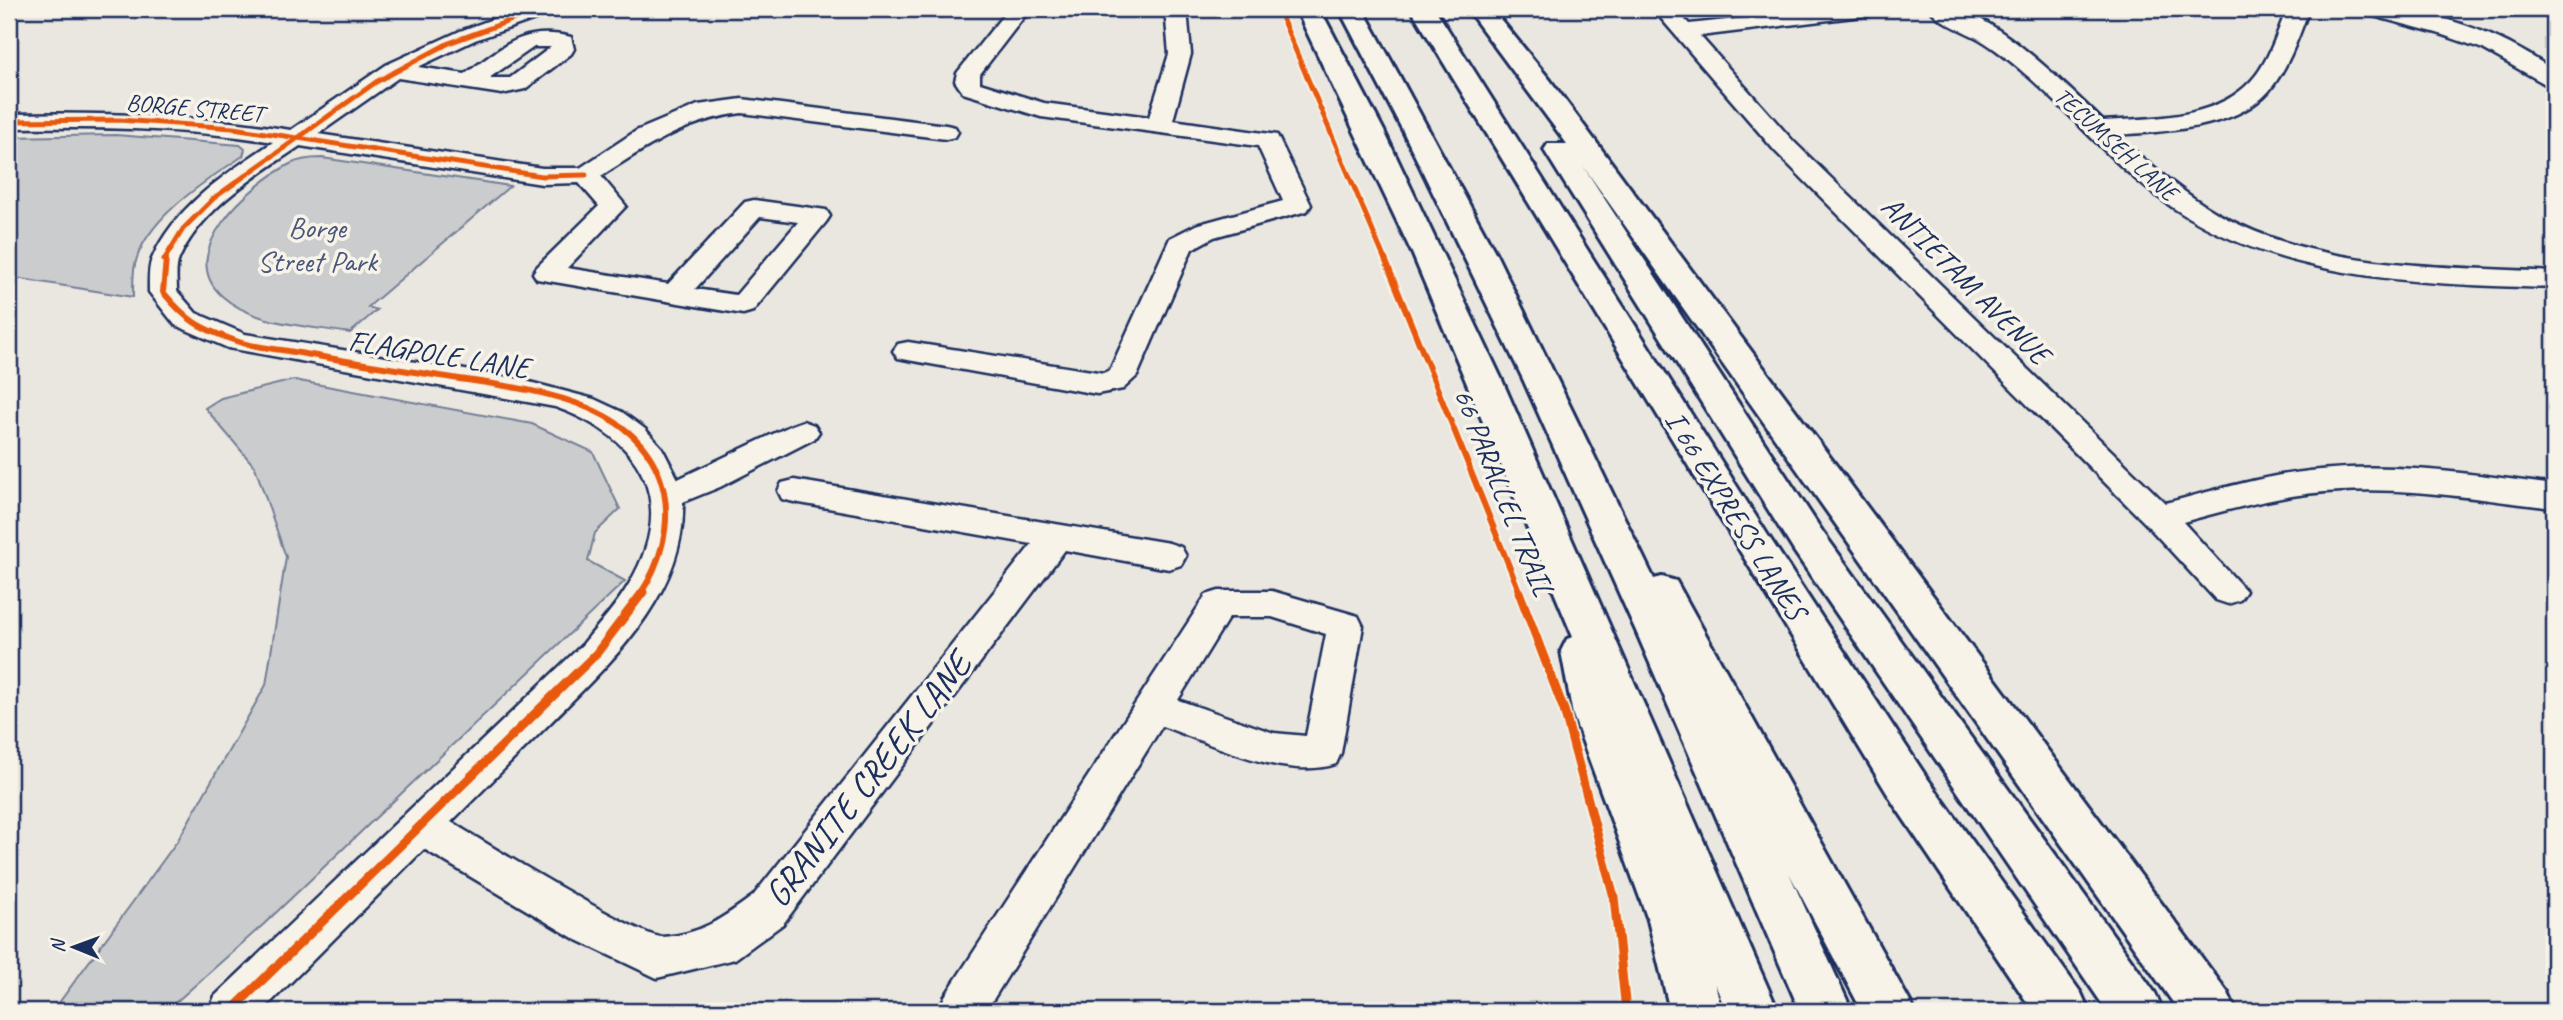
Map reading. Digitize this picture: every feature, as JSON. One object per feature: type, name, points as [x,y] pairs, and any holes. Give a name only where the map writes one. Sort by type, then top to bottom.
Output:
[{"type":"highway","points":[[1308,9],[1440,278],[1752,1011]]},
{"type":"highway","points":[[1351,9],[1402,99],[1583,466],[1826,1011]]},
{"type":"highway","name":"I 66 EXPRESS LANES","points":[[1423,9],[1753,544],[1909,789],[2063,1011]]},
{"type":"highway","points":[[1469,9],[1597,214],[1808,541],[2137,1011]]},
{"type":"highway","points":[[1479,9],[1548,97],[2210,1011]]},
{"type":"highway","points":[[1583,466],[1678,617],[1889,1011]]},
{"type":"highway","points":[[1566,570],[1595,715],[1673,920],[1696,1011]]},
{"type":"highway","points":[[1909,789],[2043,1011]]},
{"type":"highway","points":[[2104,867],[2226,1011]]},
{"type":"street","name":"FLAGPOLE LANE","points":[[235,1010],[419,825],[564,688],[596,654],[634,605],[652,574],[663,543],[667,495],[655,462],[640,441],[616,421],[584,406],[512,388],[239,342],[197,328],[183,319],[172,307],[163,290],[162,271],[167,252],[195,215],[240,177],[394,71],[468,35],[542,9]]},
{"type":"street","points":[[908,351],[1097,384],[1112,382],[1122,376],[1180,244],[1205,231],[1290,210],[1298,205],[1268,140],[1041,110],[971,88],[967,81],[969,73],[1019,9]]},
{"type":"street","points":[[1159,125],[1180,54],[1176,9]]},
{"type":"street","name":"ANTIETAM AVENUE","points":[[1664,9],[1784,146],[2158,516],[2228,591]]},
{"type":"street","points":[[1683,31],[1813,18],[1870,9]]},
{"type":"street","name":"TECUMSEH LANE","points":[[1941,9],[2005,46],[2185,205],[2265,243],[2332,261],[2381,270],[2554,281]]},
{"type":"street","points":[[2096,129],[2196,117],[2248,98],[2267,76],[2298,9]]},
{"type":"street","points":[[2374,9],[2439,25],[2485,42],[2526,63],[2554,82]]},
{"type":"street","points":[[394,71],[470,82]]},
{"type":"street","points":[[675,294],[754,208],[817,216],[743,305],[675,294],[547,273],[613,206],[586,175],[645,135],[706,110],[741,106],[946,132]]},
{"type":"street","name":"BORGE STREET","points":[[9,121],[173,122],[542,176],[586,175]]},
{"type":"street","points":[[667,495],[709,479],[803,432]]},
{"type":"street","points":[[2158,516],[2281,487],[2360,479],[2413,480],[2554,497]]},
{"type":"street","points":[[794,491],[1170,556]]},
{"type":"street","name":"GRANITE CREEK LANE","points":[[419,825],[590,925],[657,958],[720,945],[768,910],[1056,538]]},
{"type":"street","points":[[970,1009],[1154,707],[1219,604],[1272,604],[1345,626],[1322,753],[1273,749],[1154,707]]},
{"type":"green space","name":"Borge Street Park","points":[[116,135],[240,145],[245,149],[243,156],[177,204],[149,235],[139,252],[134,270],[133,297],[9,277],[9,137]]},
{"type":"green space","name":"Borge Street Park","points":[[322,158],[510,186],[368,307],[377,310],[350,333],[283,323],[235,306],[222,296],[209,279],[207,260],[212,240],[223,221],[256,187],[274,174],[298,161]]},
{"type":"green space","points":[[294,380],[532,424],[593,452],[620,509],[595,533],[588,561],[625,581],[264,924],[166,1011],[53,1011],[178,840],[266,685],[286,557],[255,467],[205,408],[221,398]]},
{"type":"cycle path","points":[[231,1011],[596,654],[646,586],[659,558],[666,530],[666,504],[661,479],[650,456],[634,436],[611,419],[566,400],[531,391],[238,342],[185,319],[163,292],[164,261],[183,229],[214,198],[252,168],[376,82],[449,43],[542,9]]},
{"type":"cycle path","name":"66 PARALLEL TRAIL","points":[[1278,9],[1337,141],[1508,562],[1564,710],[1614,897],[1626,1011]]},
{"type":"cycle path","points":[[9,121],[119,120],[233,128],[542,176],[586,175]]}]
